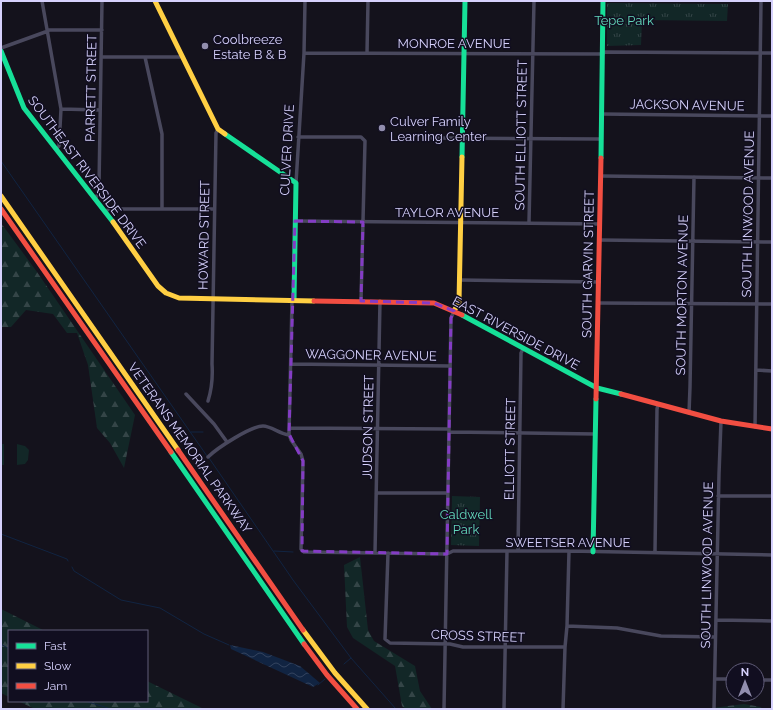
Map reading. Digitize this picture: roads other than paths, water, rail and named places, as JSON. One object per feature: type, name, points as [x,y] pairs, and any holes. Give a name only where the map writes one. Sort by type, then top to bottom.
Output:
[{"type":"main road","points":[[155,1],[218,129],[296,183]]},
{"type":"main road","points":[[454,311],[459,302],[460,280],[465,1]]},
{"type":"main road","name":"SOUTH GARVIN STREET","points":[[593,552],[600,240],[603,1]]},
{"type":"main road","name":"SOUTHEAST RIVERSIDE DRIVE","points":[[1,50],[24,108],[105,211],[158,286],[172,296]]},
{"type":"main road","name":"CULVER DRIVE","points":[[293,300],[296,183]]},
{"type":"main road","name":"VETERANS MEMORIAL PARKWAY","points":[[1,196],[313,644],[335,673],[367,709]]},
{"type":"main road","name":"VETERANS MEMORIAL PARKWAY","points":[[1,209],[308,649],[327,675],[357,709]]},
{"type":"main road","name":"EAST RIVERSIDE DRIVE","points":[[172,296],[179,298],[213,299],[434,303],[454,311],[597,388],[721,421],[772,429]]},
{"type":"street","points":[[42,1],[61,109],[59,146],[56,149]]},
{"type":"street","name":"PARRETT STREET","points":[[95,199],[98,194],[99,186],[102,1]]},
{"type":"street","name":"CULVER DRIVE","points":[[296,183],[304,53],[305,1]]},
{"type":"street","points":[[367,53],[368,1]]},
{"type":"street","name":"SOUTH ELLIOTT STREET","points":[[530,222],[534,1]]},
{"type":"street","name":"SOUTH LINWOOD AVENUE","points":[[755,427],[761,1]]},
{"type":"street","points":[[1,50],[47,30],[102,30]]},
{"type":"street","name":"MONROE AVENUE","points":[[304,53],[772,53]]},
{"type":"street","points":[[101,58],[182,56]]},
{"type":"street","points":[[145,58],[162,134],[162,209]]},
{"type":"street","points":[[61,109],[100,110]]},
{"type":"street","name":"JACKSON AVENUE","points":[[602,114],[772,116]]},
{"type":"street","name":"HOWARD STREET","points":[[208,401],[213,379],[212,341],[214,210],[216,133],[218,129]]},
{"type":"street","points":[[298,137],[359,137],[363,138],[365,141],[361,301]]},
{"type":"street","points":[[431,138],[601,139]]},
{"type":"street","points":[[601,176],[772,178]]},
{"type":"street","name":"SOUTH MORTON AVENUE","points":[[689,413],[694,178]]},
{"type":"street","points":[[105,211],[110,209],[214,210]]},
{"type":"street","name":"TAYLOR AVENUE","points":[[295,220],[600,224]]},
{"type":"street","points":[[600,240],[772,242]]},
{"type":"street","points":[[460,280],[598,282]]},
{"type":"street","name":"CULVER DRIVE","points":[[293,300],[289,428],[291,440],[301,454],[303,461],[302,542]]},
{"type":"street","name":"JUDSON STREET","points":[[375,553],[380,301]]},
{"type":"street","points":[[598,303],[772,304]]},
{"type":"street","points":[[444,709],[451,318],[454,311]]},
{"type":"street","name":"ELLIOTT STREET","points":[[518,551],[521,353],[523,349]]},
{"type":"street","name":"WAGGONER AVENUE","points":[[291,364],[450,366]]},
{"type":"street","points":[[756,370],[772,371]]},
{"type":"street","points":[[186,394],[214,424],[228,442]]},
{"type":"street","points":[[654,552],[658,405]]},
{"type":"street","name":"SOUTH LINWOOD AVENUE","points":[[714,709],[721,421]]},
{"type":"street","points":[[208,457],[228,442],[263,426],[282,434],[290,435]]},
{"type":"street","points":[[289,428],[595,434]]},
{"type":"street","points":[[376,493],[448,493]]},
{"type":"street","points":[[718,496],[772,496]]},
{"type":"street","name":"SWEETSER AVENUE","points":[[302,542],[301,549],[304,552],[447,554],[453,551],[569,551],[772,554]]},
{"type":"street","points":[[504,709],[507,551]]},
{"type":"street","points":[[563,709],[565,647],[568,626],[569,551]]},
{"type":"street","name":"CROSS STREET","points":[[388,553],[385,639],[390,643],[445,644],[463,647],[565,647]]},
{"type":"street","points":[[716,620],[772,621]]},
{"type":"street","points":[[568,626],[617,628],[661,636],[716,637]]},
{"type":"street","points":[[715,679],[725,679]]},
{"type":"water","points":[[230,645],[263,652],[300,666],[320,683],[313,687],[231,649]]},
{"type":"waterway","points":[[1,161],[207,456]]},
{"type":"waterway","points":[[191,432],[203,432]]},
{"type":"waterway","points":[[209,458],[293,580],[351,658],[396,709]]},
{"type":"waterway","points":[[1,534],[67,559],[68,561]]},
{"type":"waterway","points":[[274,551],[293,552]]},
{"type":"waterway","points":[[72,567],[74,571],[121,600],[160,608],[204,634],[229,645]]},
{"type":"waterway","points":[[1,644],[8,648]]},
{"type":"waterway","points":[[344,664],[351,658]]},
{"type":"waterway","points":[[318,685],[325,679]]},
{"type":"waterway","points":[[88,702],[111,709]]},
{"type":"place","name":"Coolbreeze Estate B & B","points":[[205,46]]},
{"type":"place","name":"Culver Family Learning Center","points":[[382,128]]},
{"type":"park label","name":"Tepe Park","points":[[624,20]]},
{"type":"park label","name":"Caldwell Park","points":[[466,522]]}]
